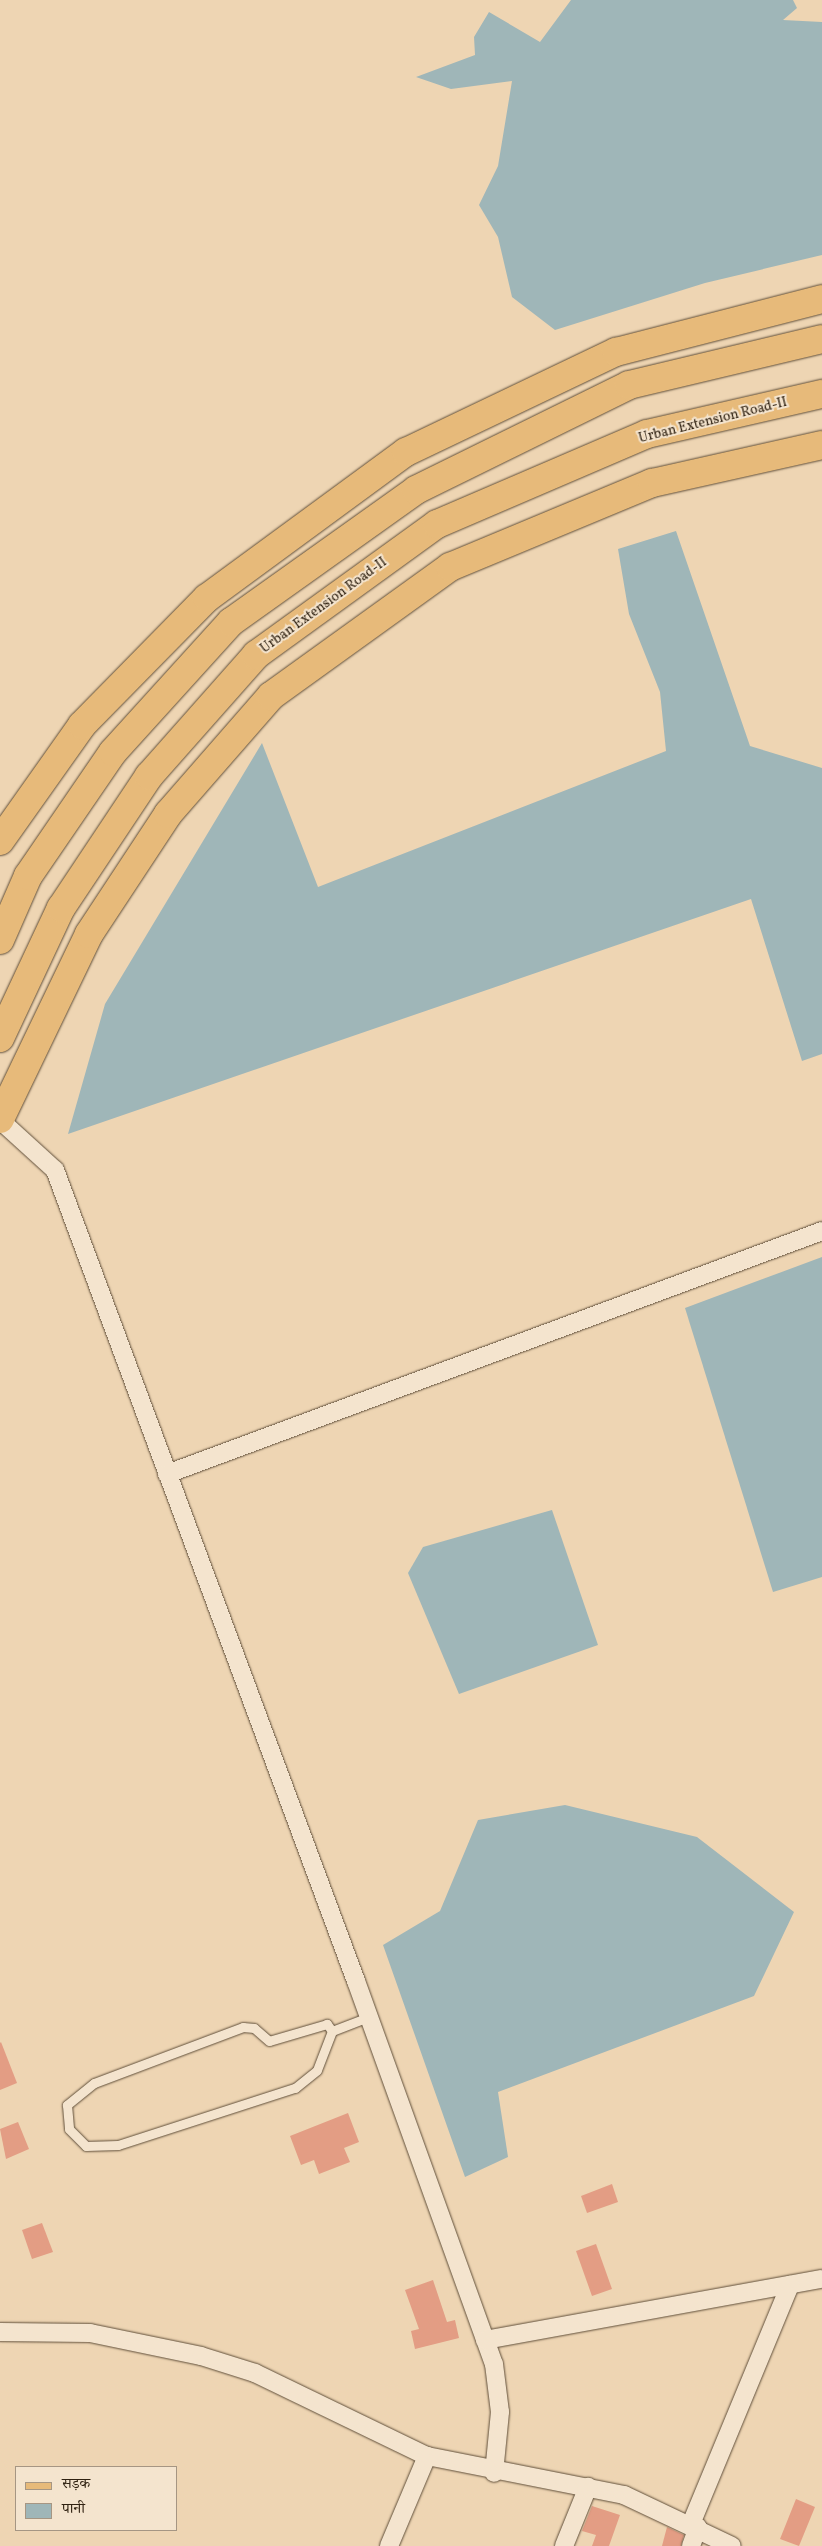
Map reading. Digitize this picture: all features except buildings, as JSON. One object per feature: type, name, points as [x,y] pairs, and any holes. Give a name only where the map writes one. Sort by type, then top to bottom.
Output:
[{"type":"main road","points":[[0,841],[82,725],[207,598],[406,452],[616,352],[822,299]]},
{"type":"main road","points":[[0,940],[28,876],[113,752],[231,622],[416,490],[629,385],[822,339]]},
{"type":"main road","name":"Urban Extension Road-II","points":[[0,1038],[61,908],[148,776],[256,655],[437,524],[647,434],[822,394]]},
{"type":"main road","points":[[0,1119],[89,934],[168,814],[271,696],[450,567],[652,482],[822,445]]},
{"type":"street","points":[[0,1119],[55,1170],[369,2017],[485,2340],[500,2392],[494,2473]]},
{"type":"street","points":[[168,1474],[822,1231]]},
{"type":"street","points":[[485,2340],[822,2279]]},
{"type":"street","points":[[692,2546],[694,2526],[790,2285]]},
{"type":"street","points":[[0,2332],[90,2333],[201,2356],[255,2373],[427,2456],[494,2473],[588,2487],[650,2504],[732,2546]]},
{"type":"street","points":[[389,2546],[427,2456]]},
{"type":"street","points":[[564,2546],[588,2487]]},
{"type":"lane","points":[[332,2031],[326,2024],[269,2041],[254,2028],[243,2027],[120,2073],[74,2096],[67,2105],[69,2129],[86,2146],[118,2145],[295,2088],[317,2070],[332,2031],[369,2017]]},
{"type":"water","points":[[571,0],[793,0],[797,8],[783,20],[822,22],[822,255],[705,283],[555,330],[512,297],[498,237],[479,205],[498,166],[512,81],[451,89],[416,77],[475,55],[474,37],[489,12],[540,42]]},
{"type":"water","points":[[676,531],[750,746],[822,768],[822,1054],[802,1061],[751,899],[68,1134],[105,1004],[262,743],[318,887],[666,751],[660,692],[629,614],[618,549]]},
{"type":"water","points":[[822,1257],[822,1577],[773,1592],[685,1308]]},
{"type":"water","points":[[552,1510],[598,1645],[459,1694],[408,1573],[423,1547]]},
{"type":"water","points":[[565,1805],[697,1837],[794,1912],[754,1996],[498,2092],[508,2157],[465,2177],[383,1945],[440,1911],[478,1820]]}]
